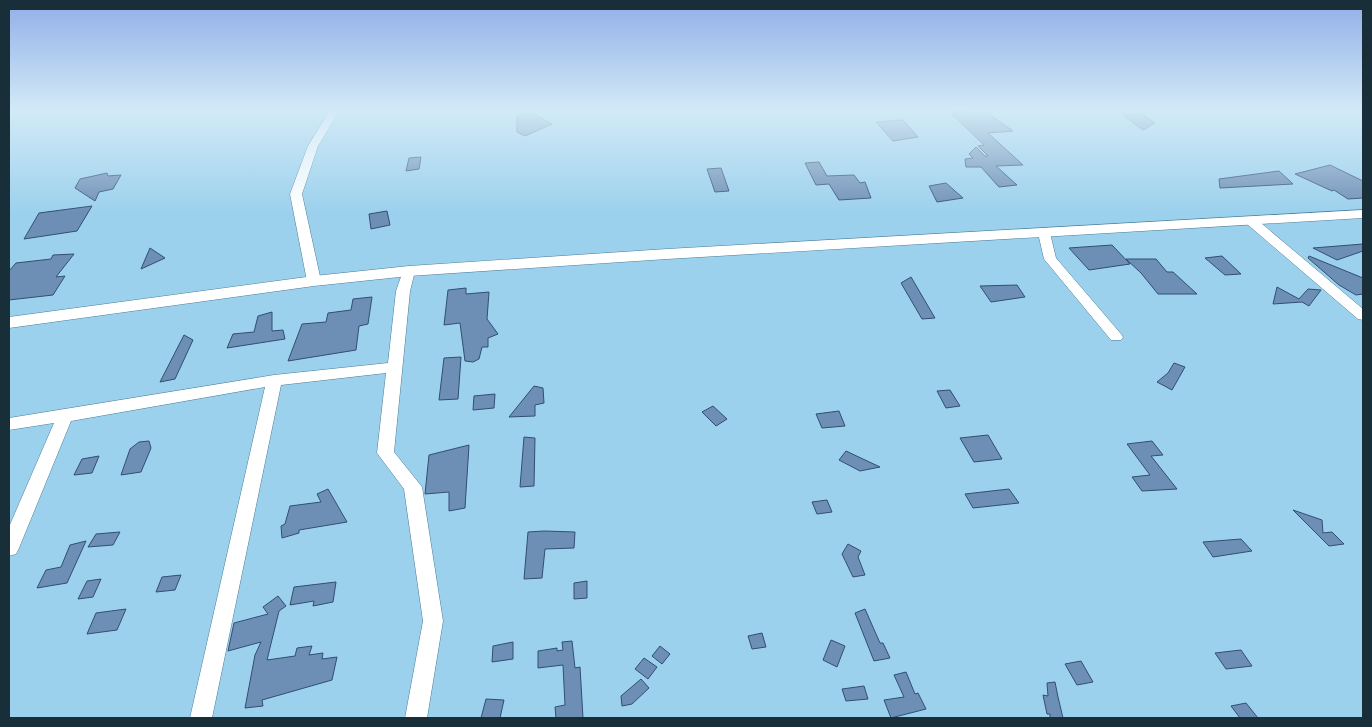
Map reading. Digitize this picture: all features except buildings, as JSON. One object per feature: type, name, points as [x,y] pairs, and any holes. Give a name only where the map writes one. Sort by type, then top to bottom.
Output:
[{"type":"street","points":[[314,144],[296,194],[314,281]]},
{"type":"street","points":[[9,324],[314,281],[409,271],[667,254],[1362,215]]},
{"type":"street","points":[[1251,222],[1363,316]]},
{"type":"street","points":[[1044,233],[1050,259],[1116,337]]},
{"type":"street","points":[[409,271],[403,291],[385,453],[413,487],[433,621],[416,718]]},
{"type":"street","points":[[9,424],[274,380],[394,367]]},
{"type":"street","points":[[201,718],[274,380]]},
{"type":"street","points":[[9,548],[65,416]]}]
